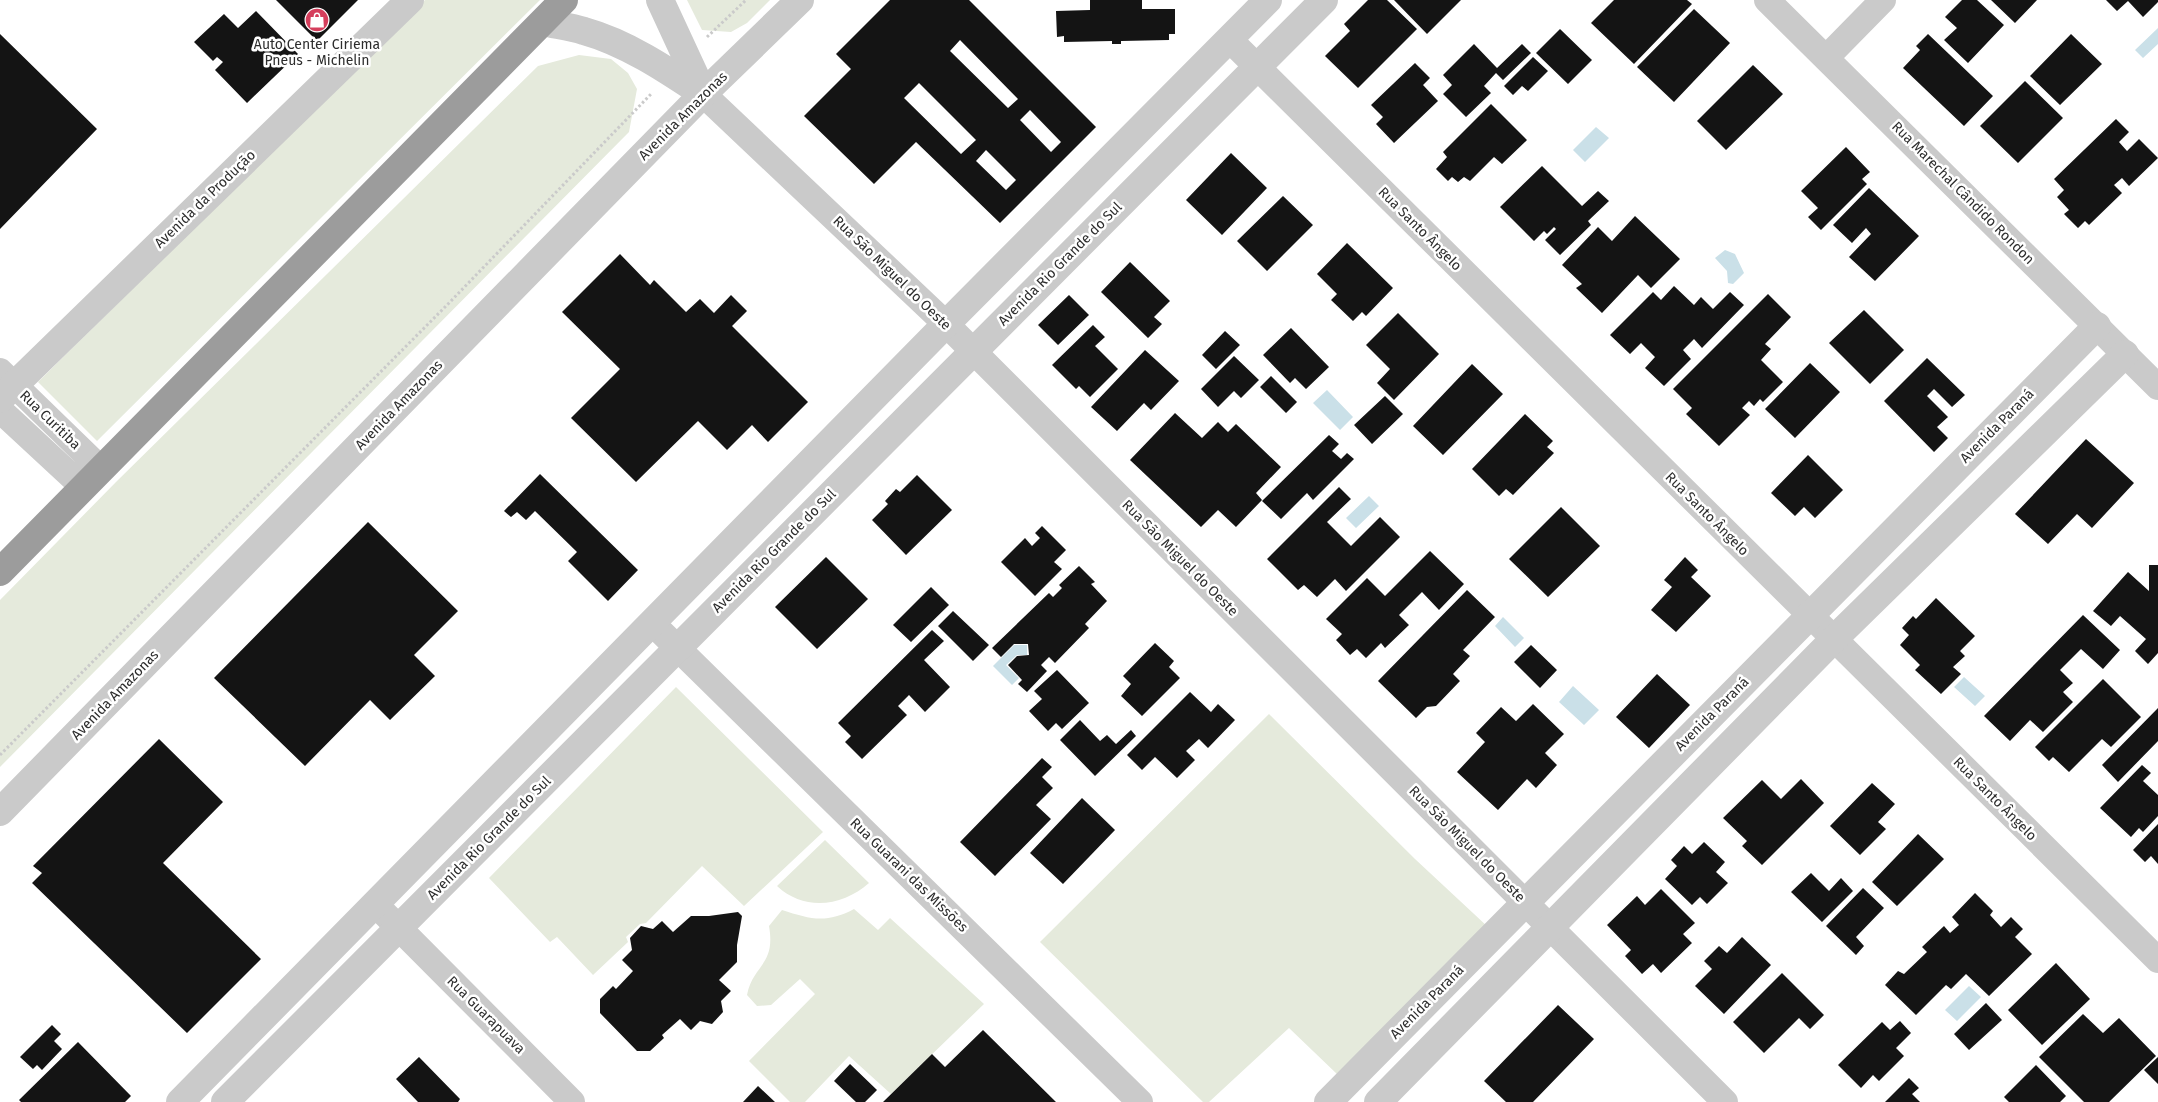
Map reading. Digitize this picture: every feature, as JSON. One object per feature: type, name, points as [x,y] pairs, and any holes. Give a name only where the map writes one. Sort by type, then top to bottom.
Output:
[{"type":"highway","points":[[0,572],[564,0]]},
{"type":"street","name":"Avenida da Produção","points":[[4,385],[410,0]]},
{"type":"street","name":"Rua São Miguel do Oeste","points":[[660,0],[678,66],[703,94],[946,324],[1724,1102]]},
{"type":"street","name":"Avenida Amazonas","points":[[0,812],[703,94],[800,0]]},
{"type":"street","points":[[180,1102],[946,324],[1268,0]]},
{"type":"street","name":"Avenida Rio Grande do Sul","points":[[225,1102],[1324,0]]},
{"type":"street","name":"Rua Marechal Cândido Rondon","points":[[1767,0],[2158,387]]},
{"type":"street","points":[[1826,58],[1883,0]]},
{"type":"street","points":[[543,22],[585,31],[678,66]]},
{"type":"street","name":"Rua Santo Ângelo","points":[[1229,39],[2158,960]]},
{"type":"street","name":"Avenida Paraná","points":[[1328,1102],[2097,326]]},
{"type":"street","points":[[1378,1102],[1834,639],[2125,354]]},
{"type":"street","name":"Rua Curitiba","points":[[4,385],[92,478]]},
{"type":"street","name":"Rua Curitiba","points":[[0,410],[92,478]]},
{"type":"street","name":"Rua Guarani das Missões","points":[[652,623],[1140,1102]]},
{"type":"street","name":"Rua Guarapuava","points":[[375,904],[572,1102]]},
{"type":"path","points":[[0,755],[449,303],[678,66],[746,0]]},
{"type":"shaded area","points":[[425,0],[540,0],[97,441],[38,382]]},
{"type":"shaded area","points":[[687,0],[770,0],[747,23],[731,32],[702,30]]},
{"type":"shaded area","points":[[579,55],[611,59],[628,73],[637,89],[629,132],[0,767],[0,600],[116,482],[538,66]]},
{"type":"shaded area","points":[[676,687],[823,832],[744,906],[702,866],[646,923],[640,924],[626,937],[628,942],[593,975],[557,937],[550,942],[489,878]]},
{"type":"shaded area","points":[[1269,714],[1415,859],[1488,927],[1338,1075],[1289,1028],[1209,1102],[1203,1102],[1040,942]]},
{"type":"shaded area","points":[[825,840],[869,883],[848,897],[824,903],[800,900],[777,886]]},
{"type":"shaded area","points":[[854,909],[878,930],[890,918],[984,1004],[891,1094],[849,1056],[805,1102],[790,1102],[749,1061],[815,994],[800,979],[771,1005],[757,1006],[747,995],[754,977],[767,957],[770,939],[769,926],[782,910],[818,919],[835,917]]},
{"type":"water","points":[[2158,28],[2158,44],[2143,58],[2135,50]]},
{"type":"water","points":[[1596,127],[1609,138],[1585,162],[1573,150]]},
{"type":"water","points":[[1725,250],[1735,254],[1744,273],[1733,284],[1728,283],[1727,271],[1715,258]]},
{"type":"water","points":[[1327,390],[1353,417],[1340,430],[1313,403]]},
{"type":"water","points":[[1369,496],[1379,506],[1356,528],[1346,518]]},
{"type":"water","points":[[1503,617],[1524,638],[1515,647],[1495,626]]},
{"type":"water","points":[[1014,645],[1027,645],[1027,655],[1017,655],[1006,665],[1019,678],[1012,685],[993,666]]},
{"type":"water","points":[[1964,677],[1985,696],[1975,706],[1954,687]]},
{"type":"water","points":[[1573,686],[1599,710],[1584,725],[1559,702]]},
{"type":"water","points":[[1969,986],[1981,997],[1957,1021],[1945,1010]]},
{"type":"building","name":"Auto Center Ciriema Pneus - Michelin","points":[[276,0],[358,0],[317,41]]},
{"type":"building","points":[[890,0],[969,0],[1096,127],[1000,223],[916,142],[874,184],[804,116],[851,69],[836,54]],"holes":[[[960,40],[1018,99],[1008,108],[950,51]],[[919,83],[976,140],[961,154],[904,98]],[[1030,110],[1061,142],[1051,152],[1020,120]],[[986,150],[1016,180],[1006,190],[976,161]]]},
{"type":"building","points":[[1090,0],[1142,0],[1142,9],[1175,9],[1175,34],[1169,34],[1169,40],[1121,41],[1121,44],[1112,44],[1112,41],[1064,42],[1064,36],[1057,37],[1056,11],[1090,10]]},
{"type":"building","points":[[1368,0],[1387,0],[1417,29],[1358,88],[1325,56],[1350,31],[1344,24]]},
{"type":"building","points":[[1394,0],[1461,0],[1427,34]]},
{"type":"building","points":[[1614,0],[1687,0],[1692,4],[1634,64],[1591,23]]},
{"type":"building","points":[[1962,0],[1977,0],[2004,25],[1968,63],[1944,40],[1957,28],[1945,17]]},
{"type":"building","points":[[1991,0],[2037,0],[2015,23]]},
{"type":"building","points":[[2106,0],[2158,0],[2158,2],[2143,17],[2128,1],[2117,11]]},
{"type":"building","points":[[1694,9],[1730,43],[1674,102],[1637,67]]},
{"type":"building","points":[[256,11],[298,54],[247,103],[215,70],[223,62],[217,57],[213,61],[194,42],[224,14],[238,28]]},
{"type":"building","points":[[1560,29],[1592,60],[1568,84],[1536,53]]},
{"type":"building","points":[[0,34],[97,129],[0,229]]},
{"type":"building","points":[[1928,34],[1993,96],[1964,126],[1903,68],[1920,50],[1916,46]]},
{"type":"building","points":[[2071,34],[2102,64],[2060,105],[2030,76]]},
{"type":"building","points":[[1474,44],[1497,68],[1522,44],[1531,53],[1503,80],[1496,73],[1484,86],[1491,93],[1466,117],[1443,94],[1452,85],[1443,75]]},
{"type":"building","points":[[1533,57],[1548,71],[1528,91],[1522,86],[1513,95],[1504,86]]},
{"type":"building","points":[[1415,63],[1430,78],[1423,85],[1438,101],[1394,143],[1376,124],[1383,117],[1371,105]]},
{"type":"building","points":[[1753,65],[1783,94],[1726,150],[1697,121]]},
{"type":"building","points":[[2025,81],[2063,118],[2018,163],[1980,126]]},
{"type":"building","points":[[1491,104],[1527,140],[1502,164],[1494,157],[1470,181],[1464,177],[1458,182],[1452,177],[1448,181],[1436,169],[1447,157],[1443,152]]},
{"type":"building","points":[[2116,119],[2129,132],[2119,142],[2127,151],[2139,139],[2158,158],[2129,186],[2122,178],[2114,185],[2122,193],[2089,225],[2085,221],[2078,228],[2064,214],[2069,210],[2057,197],[2064,190],[2054,179]]},
{"type":"building","points":[[1846,147],[1870,172],[1862,179],[1867,184],[1821,230],[1808,217],[1818,208],[1801,191]]},
{"type":"building","points":[[1231,153],[1267,188],[1222,235],[1186,200]]},
{"type":"building","points":[[1542,166],[1582,206],[1598,191],[1609,201],[1588,221],[1591,225],[1560,255],[1545,240],[1556,229],[1554,227],[1547,234],[1544,231],[1534,241],[1500,207]]},
{"type":"building","points":[[1869,188],[1919,236],[1875,281],[1849,257],[1871,234],[1866,228],[1852,243],[1833,225]]},
{"type":"building","points":[[1283,196],[1313,225],[1267,271],[1237,241]]},
{"type":"building","points":[[1635,216],[1680,259],[1651,288],[1638,275],[1602,313],[1576,288],[1582,284],[1562,265],[1598,227],[1612,241]]},
{"type":"building","points":[[1347,243],[1393,288],[1366,316],[1362,312],[1353,321],[1331,300],[1337,294],[1317,274]]},
{"type":"building","points":[[620,254],[650,285],[654,280],[686,312],[700,299],[714,313],[731,295],[747,311],[732,326],[808,402],[768,442],[752,425],[727,450],[698,421],[636,482],[571,418],[620,369],[562,312]]},
{"type":"building","points":[[1130,262],[1170,301],[1154,317],[1162,324],[1148,338],[1101,292]]},
{"type":"building","points":[[1674,286],[1694,305],[1701,297],[1713,309],[1730,292],[1744,305],[1702,348],[1694,339],[1683,350],[1691,359],[1664,386],[1645,368],[1655,357],[1641,343],[1630,354],[1610,335],[1653,292],[1661,300]]},
{"type":"building","points":[[1768,294],[1791,317],[1765,344],[1771,349],[1761,360],[1783,382],[1763,402],[1760,399],[1754,406],[1749,401],[1742,408],[1750,415],[1719,446],[1686,414],[1692,408],[1673,389]]},
{"type":"building","points":[[1069,295],[1089,315],[1058,345],[1038,325]]},
{"type":"building","points":[[1864,310],[1904,350],[1870,384],[1829,343]]},
{"type":"building","points":[[1398,313],[1439,354],[1394,400],[1377,383],[1390,369],[1366,345]]},
{"type":"building","points":[[1093,325],[1105,337],[1095,346],[1118,369],[1090,397],[1079,386],[1076,389],[1052,365]]},
{"type":"building","points":[[1291,328],[1329,367],[1306,389],[1295,378],[1290,383],[1263,355]]},
{"type":"building","points":[[1225,331],[1240,345],[1216,369],[1202,355]]},
{"type":"building","points":[[1145,350],[1179,381],[1151,410],[1144,403],[1117,431],[1091,407]]},
{"type":"building","points":[[1234,356],[1259,380],[1241,398],[1234,391],[1218,407],[1201,389]]},
{"type":"building","points":[[1927,358],[1965,395],[1952,407],[1934,389],[1927,396],[1948,417],[1937,427],[1948,438],[1934,452],[1884,401]]},
{"type":"building","points":[[1810,363],[1840,392],[1795,438],[1765,409]]},
{"type":"building","points":[[1472,364],[1503,394],[1443,455],[1413,426]]},
{"type":"building","points":[[1271,376],[1297,402],[1286,413],[1260,387]]},
{"type":"building","points":[[1385,396],[1403,414],[1372,444],[1354,425]]},
{"type":"building","points":[[1175,413],[1202,438],[1218,422],[1228,432],[1236,424],[1281,467],[1256,493],[1262,500],[1236,527],[1218,510],[1201,527],[1130,460]]},
{"type":"building","points":[[1525,414],[1553,441],[1547,447],[1554,453],[1513,495],[1506,489],[1499,496],[1472,469]]},
{"type":"building","points":[[1329,435],[1339,444],[1332,451],[1341,459],[1347,453],[1354,459],[1313,500],[1307,493],[1281,519],[1262,501]]},
{"type":"building","points":[[2086,439],[2134,483],[2092,528],[2077,514],[2048,544],[2015,514]]},
{"type":"building","points":[[1808,455],[1843,490],[1815,518],[1804,507],[1795,516],[1771,493]]},
{"type":"building","points":[[540,474],[638,570],[608,601],[568,561],[577,552],[535,511],[526,520],[517,512],[511,517],[504,511]]},
{"type":"building","points":[[917,475],[952,510],[906,555],[872,520],[888,504],[885,501],[896,489],[900,492]]},
{"type":"building","points":[[1339,487],[1351,499],[1327,522],[1351,546],[1380,517],[1400,537],[1346,591],[1335,579],[1317,597],[1304,585],[1298,590],[1267,559]]},
{"type":"building","points":[[1561,507],[1600,546],[1548,597],[1509,559]]},
{"type":"building","points":[[368,522],[458,611],[414,655],[435,676],[390,720],[370,700],[305,766],[214,678]]},
{"type":"building","points":[[1042,526],[1066,550],[1054,562],[1062,569],[1035,596],[1001,562],[1025,538],[1032,546],[1040,538],[1035,533]]},
{"type":"building","points":[[1430,551],[1464,584],[1439,610],[1422,592],[1399,615],[1409,625],[1385,648],[1381,643],[1366,658],[1357,649],[1350,655],[1336,640],[1342,634],[1326,619],[1367,578],[1385,596]]},
{"type":"building","points":[[826,557],[868,599],[817,649],[775,607]]},
{"type":"building","points":[[1685,557],[1698,570],[1691,577],[1711,596],[1676,632],[1651,610],[1672,587],[1664,580]]},
{"type":"building","points":[[2149,565],[2158,565],[2158,653],[2148,664],[2135,651],[2146,639],[2120,616],[2111,626],[2093,611],[2128,572],[2149,591]]},
{"type":"building","points":[[1079,566],[1095,582],[1091,584],[1107,601],[1085,624],[1089,628],[1055,663],[1049,657],[1041,665],[1047,671],[1027,692],[1018,684],[1022,680],[1008,665],[1017,656],[1029,655],[1028,644],[1014,644],[1001,657],[992,648],[1049,593],[1053,597],[1062,588],[1059,585]]},
{"type":"building","points":[[931,587],[949,605],[911,642],[893,625]]},
{"type":"building","points":[[1467,590],[1495,617],[1463,650],[1470,656],[1453,674],[1460,681],[1436,706],[1427,707],[1416,718],[1378,681]]},
{"type":"building","points":[[1936,598],[1975,636],[1960,651],[1965,656],[1953,667],[1961,674],[1941,694],[1915,670],[1920,665],[1900,645],[1909,635],[1902,628],[1913,616],[1916,619]]},
{"type":"building","points":[[953,611],[989,645],[973,661],[938,626]]},
{"type":"building","points":[[2083,615],[2120,650],[2103,669],[2081,649],[2060,670],[2073,683],[2063,692],[2073,702],[2043,732],[2030,720],[2010,741],[1984,716]]},
{"type":"building","points":[[932,630],[944,641],[924,660],[950,687],[925,712],[909,695],[898,706],[907,715],[862,759],[845,742],[851,736],[838,723]]},
{"type":"building","points":[[1155,643],[1174,661],[1169,667],[1180,678],[1142,716],[1121,696],[1131,684],[1123,676]]},
{"type":"building","points":[[1531,645],[1557,670],[1540,688],[1514,662]]},
{"type":"building","points":[[1057,670],[1089,703],[1062,729],[1056,723],[1048,731],[1029,711],[1042,699],[1034,691]]},
{"type":"building","points":[[1657,674],[1690,705],[1649,748],[1616,717]]},
{"type":"building","points":[[2103,679],[2141,717],[2111,747],[2102,739],[2069,772],[2053,757],[2049,761],[2035,747]]},
{"type":"building","points":[[1190,692],[1211,712],[1218,704],[1235,720],[1208,748],[1199,739],[1186,751],[1195,760],[1177,778],[1155,757],[1142,770],[1127,755]]},
{"type":"building","points":[[1533,704],[1564,734],[1545,753],[1557,765],[1536,788],[1527,779],[1498,810],[1457,772],[1485,742],[1476,733],[1501,707],[1516,721]]},
{"type":"building","points":[[2158,708],[2158,741],[2118,782],[2102,765]]},
{"type":"building","points":[[1080,720],[1100,741],[1107,735],[1116,744],[1131,730],[1136,736],[1095,776],[1060,740]]},
{"type":"building","points":[[159,739],[223,802],[163,863],[261,959],[187,1033],[32,883],[42,873],[33,866]]},
{"type":"building","points":[[1042,758],[1052,767],[1042,777],[1053,788],[1036,805],[1051,819],[995,876],[960,842]]},
{"type":"building","points":[[2142,765],[2151,773],[2143,781],[2158,795],[2158,816],[2143,832],[2139,828],[2131,837],[2100,808]]},
{"type":"building","points":[[1801,779],[1824,803],[1762,865],[1742,846],[1747,841],[1723,818],[1762,780],[1781,799]]},
{"type":"building","points":[[1872,783],[1895,804],[1878,822],[1886,829],[1860,855],[1830,826]]},
{"type":"building","points":[[1082,798],[1115,830],[1063,884],[1030,853]]},
{"type":"building","points":[[2158,824],[2158,864],[2151,856],[2145,862],[2133,850]]},
{"type":"building","points":[[1918,834],[1944,859],[1897,906],[1872,882]]},
{"type":"building","points":[[1704,842],[1725,862],[1716,872],[1728,883],[1707,904],[1700,897],[1692,905],[1665,879],[1677,866],[1671,860],[1684,846],[1692,854]]},
{"type":"building","points":[[1811,873],[1829,891],[1841,878],[1853,891],[1822,922],[1791,892]]},
{"type":"building","points":[[1863,888],[1884,908],[1856,937],[1864,946],[1856,955],[1826,926]]},
{"type":"building","points":[[1661,889],[1695,923],[1683,934],[1692,943],[1661,973],[1653,964],[1642,974],[1625,956],[1631,950],[1607,925],[1637,896],[1645,905]]},
{"type":"building","points":[[1975,893],[1993,911],[1990,915],[2001,927],[2011,917],[2023,929],[2015,937],[2032,954],[1989,996],[1966,974],[1951,989],[1946,985],[1916,1015],[1885,985],[1898,971],[1904,974],[1927,952],[1922,947],[1944,926],[1950,933],[1959,925],[1952,917]]},
{"type":"building","points":[[738,912],[742,916],[737,945],[737,962],[719,980],[731,991],[721,1001],[723,1012],[712,1024],[700,1021],[691,1030],[680,1019],[662,1035],[664,1038],[650,1051],[637,1051],[600,1013],[600,999],[613,986],[616,989],[633,971],[622,960],[632,950],[630,938],[641,926],[653,929],[662,921],[673,932],[691,916],[709,916]]},
{"type":"building","points":[[1742,937],[1771,965],[1724,1014],[1695,986],[1712,969],[1704,961],[1719,946],[1727,953]]},
{"type":"building","points":[[2056,963],[2090,999],[2042,1045],[2008,1010]]},
{"type":"building","points":[[1782,973],[1824,1015],[1810,1029],[1799,1018],[1764,1053],[1733,1022]]},
{"type":"building","points":[[1986,1003],[2002,1020],[1969,1050],[1954,1034]]},
{"type":"building","points":[[1558,1005],[1594,1039],[1533,1102],[1506,1102],[1484,1081]]},
{"type":"building","points":[[2083,1014],[2103,1033],[2119,1018],[2156,1056],[2109,1102],[2084,1102],[2039,1057]]},
{"type":"building","points":[[1900,1021],[1911,1033],[1896,1048],[1904,1056],[1879,1081],[1873,1075],[1861,1088],[1838,1065],[1882,1022],[1890,1030]]},
{"type":"building","points":[[52,1025],[61,1034],[54,1041],[62,1049],[42,1070],[37,1065],[33,1069],[20,1057]]},
{"type":"building","points":[[983,1030],[1056,1102],[883,1102],[932,1054],[945,1067]]},
{"type":"building","points":[[78,1042],[131,1096],[125,1102],[21,1102],[19,1100]]},
{"type":"building","points":[[419,1057],[460,1099],[458,1102],[418,1102],[396,1079]]},
{"type":"building","points":[[2158,1057],[2158,1084],[2144,1070]]},
{"type":"building","points":[[850,1064],[877,1090],[865,1102],[856,1102],[834,1081]]},
{"type":"building","points":[[2036,1065],[2066,1096],[2060,1102],[2009,1102],[2004,1097]]},
{"type":"building","points":[[1909,1078],[1919,1088],[1912,1094],[1920,1102],[1885,1102]]},
{"type":"building","points":[[758,1086],[775,1102],[743,1102]]},
{"type":"place","name":"Auto Center Ciriema Pneus - Michelin","points":[[317,20]]}]
